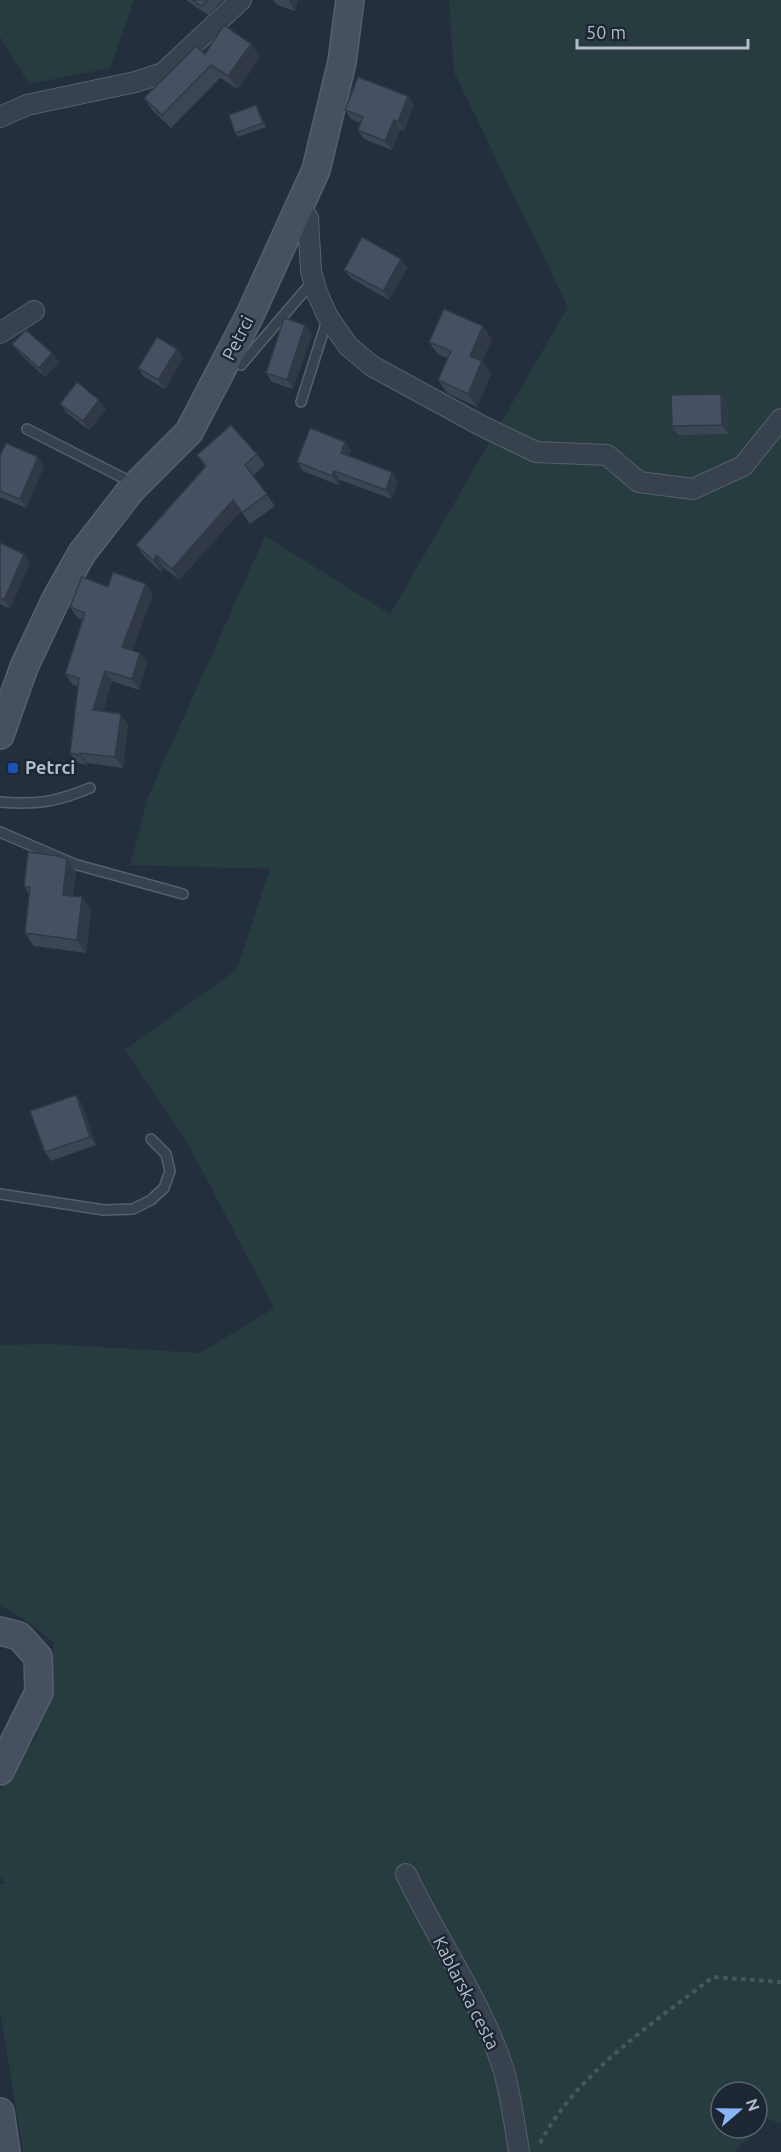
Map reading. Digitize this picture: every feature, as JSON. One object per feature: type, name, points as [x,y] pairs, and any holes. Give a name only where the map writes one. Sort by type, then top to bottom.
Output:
[{"type":"street","points":[[0,117],[27,105],[135,82],[163,73],[241,0]]},
{"type":"street","name":"Petrci","points":[[0,735],[24,667],[56,599],[82,553],[136,485],[189,432],[250,315],[316,170],[326,137],[342,62],[350,0]]},
{"type":"street","points":[[300,209],[308,218],[313,281],[328,317],[348,346],[372,366],[480,425],[536,452],[607,455],[639,482],[693,489],[743,466],[781,419]]},
{"type":"street","points":[[0,333],[34,311]]},
{"type":"street","points":[[0,1632],[19,1636],[38,1657],[39,1692],[0,1771]]},
{"type":"street","name":"Kablarska cesta","points":[[406,1874],[439,1939],[467,1986],[490,2036],[503,2071],[513,2111],[519,2152]]},
{"type":"street","points":[[0,2112],[6,2152]]},
{"type":"lane","points":[[241,365],[313,281]]},
{"type":"lane","points":[[301,402],[328,317]]},
{"type":"lane","points":[[27,429],[136,485]]},
{"type":"lane","points":[[0,802],[46,803],[90,788]]},
{"type":"lane","points":[[0,832],[74,864],[183,894]]},
{"type":"lane","points":[[0,1194],[104,1210],[133,1209],[150,1200],[164,1188],[170,1171],[166,1154],[151,1139]]},
{"type":"path","points":[[535,2152],[550,2124],[603,2063],[712,1977],[781,1982]]},
{"type":"green space","points":[[0,0],[134,0],[110,68],[29,84],[0,37]]},
{"type":"green space","points":[[449,0],[781,0],[781,2124],[769,2119],[769,2080],[709,2080],[709,2140],[746,2140],[735,2152],[23,2152],[0,2010],[0,1885],[6,1883],[0,1877],[0,1790],[37,1736],[54,1643],[31,1624],[0,1605],[0,1345],[50,1344],[200,1353],[274,1308],[190,1147],[125,1050],[237,969],[270,869],[130,865],[148,797],[265,536],[390,614],[568,307],[454,72]]},
{"type":"building","points":[[193,0],[208,0],[201,6]]},
{"type":"building","points":[[224,25],[251,44],[228,76],[211,65],[162,115],[144,98],[196,46],[205,54]]},
{"type":"building","points":[[358,77],[408,96],[398,122],[394,120],[385,141],[358,130],[363,117],[345,110]]},
{"type":"building","points":[[256,105],[263,123],[235,133],[229,115]]},
{"type":"building","points":[[362,237],[401,259],[383,291],[344,270]]},
{"type":"building","points":[[444,309],[483,326],[470,356],[482,361],[468,394],[438,380],[451,351],[429,342]]},
{"type":"building","points":[[284,318],[305,325],[287,380],[266,373]]},
{"type":"building","points":[[26,330],[52,353],[39,368],[12,344]]},
{"type":"building","points":[[157,337],[177,349],[158,380],[138,368]]},
{"type":"building","points":[[77,382],[99,400],[83,421],[60,404]]},
{"type":"building","points":[[721,394],[722,425],[672,426],[671,395]]},
{"type":"building","points":[[231,425],[257,454],[245,465],[267,494],[242,513],[233,500],[172,569],[156,555],[154,561],[136,545],[206,466],[197,455]]},
{"type":"building","points":[[310,428],[345,442],[341,453],[392,472],[386,490],[334,471],[332,476],[297,462]]},
{"type":"building","points":[[6,443],[38,457],[20,499],[0,491],[0,456]]},
{"type":"building","points":[[0,543],[24,554],[4,600],[0,598]]},
{"type":"building","points":[[113,572],[146,584],[122,647],[140,653],[132,679],[105,671],[93,710],[121,714],[115,757],[70,753],[79,678],[65,674],[85,613],[70,607],[82,577],[108,587]]},
{"type":"building","points":[[28,852],[67,859],[63,895],[82,897],[77,940],[25,933],[30,887],[24,886]]},
{"type":"building","points":[[76,1095],[90,1137],[45,1152],[30,1111]]},
{"type":"place","name":"Petrci","points":[[13,768]]}]
